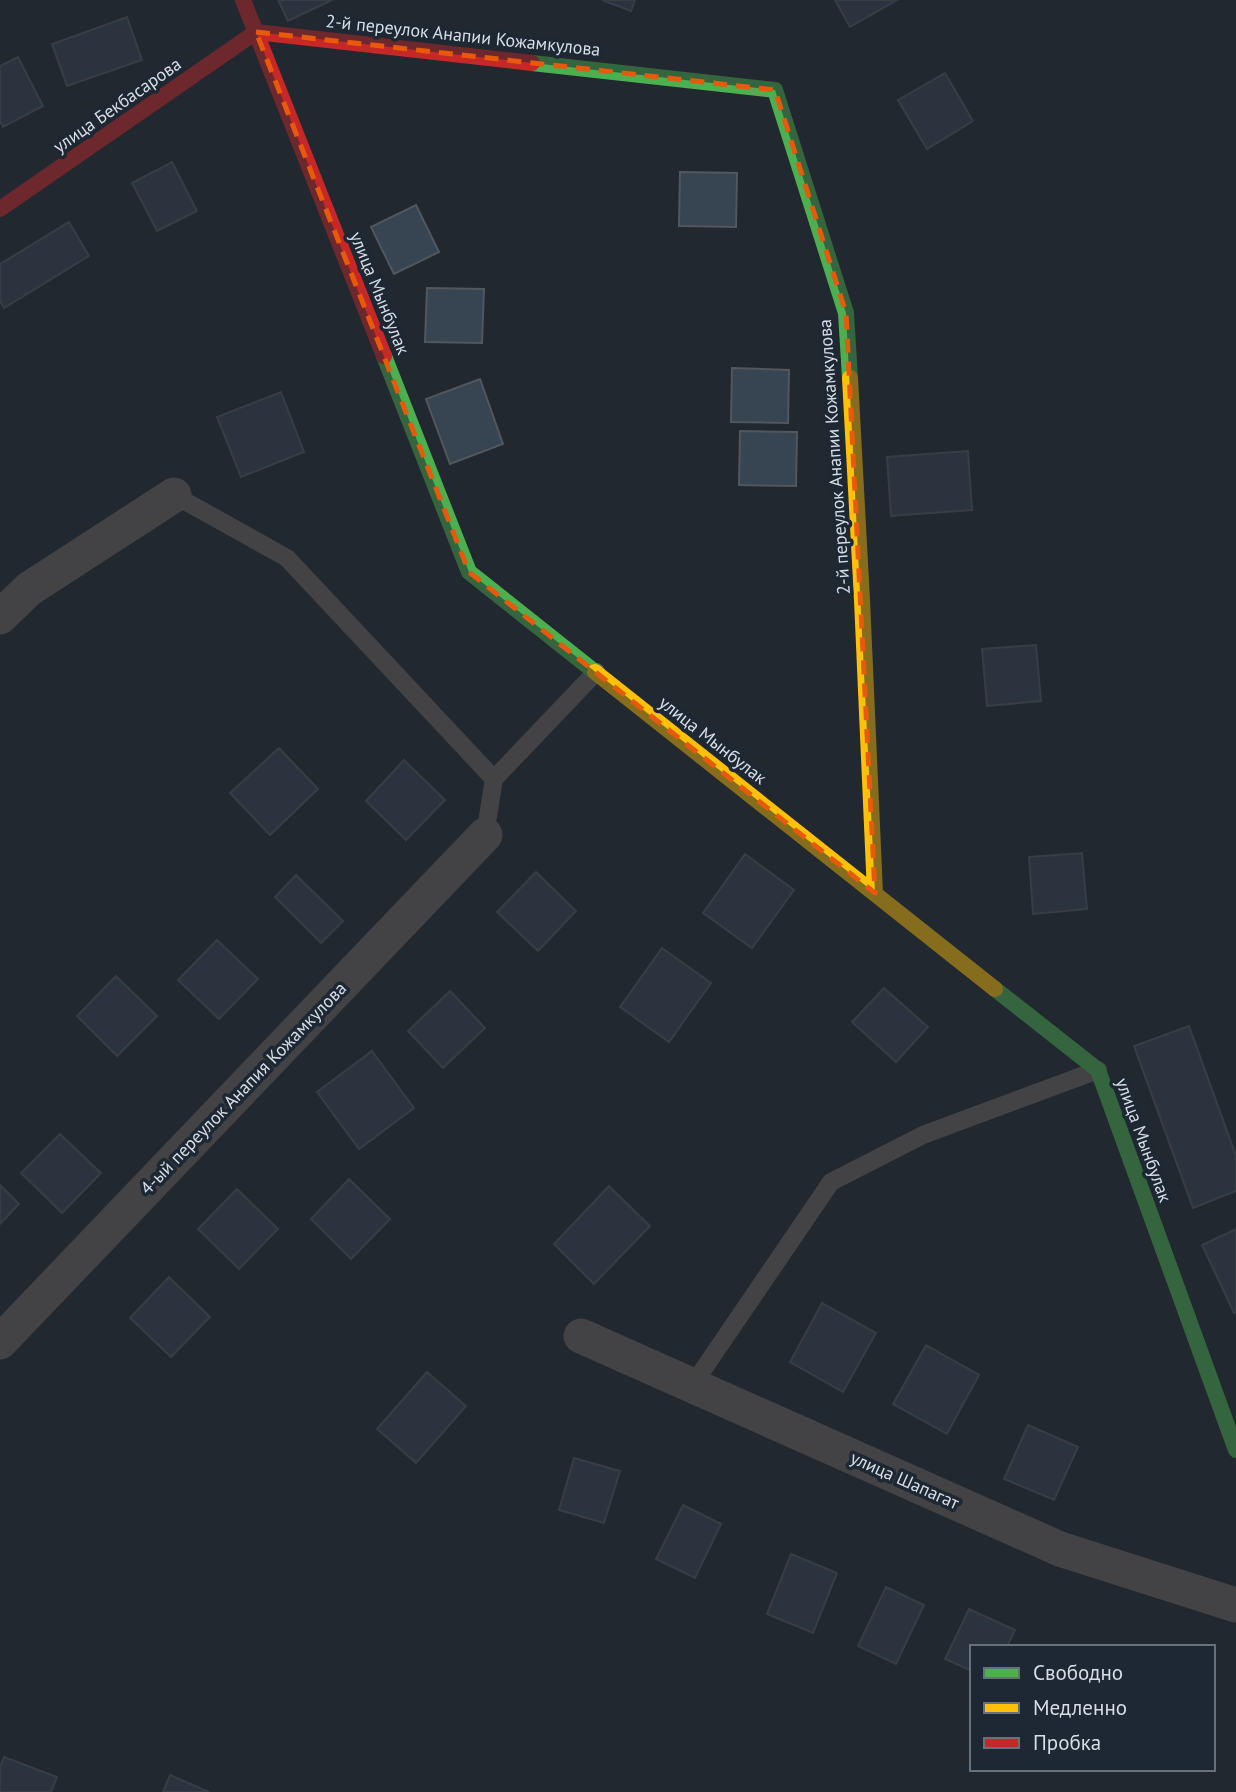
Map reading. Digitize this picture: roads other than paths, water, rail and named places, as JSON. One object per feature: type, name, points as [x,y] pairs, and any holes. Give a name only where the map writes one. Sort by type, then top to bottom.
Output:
[{"type":"street","name":"улица Мынбулак","points":[[243,0],[469,572],[1098,1070],[1229,1413],[1236,1450]]},
{"type":"street","name":"улица Бекбасарова","points":[[0,209],[256,32]]},
{"type":"street","name":"2-й переулок Анапии Кожамкулова","points":[[256,32],[775,90],[846,313],[875,893]]},
{"type":"street","points":[[0,617],[29,589],[174,495]]},
{"type":"street","name":"4-ый переулок Анапия Кожамкулова","points":[[0,1342],[485,835]]},
{"type":"street","name":"улица Шапагат","points":[[581,1336],[1060,1549],[1236,1605]]},
{"type":"lane","points":[[174,495],[287,558],[494,779]]},
{"type":"lane","points":[[485,835],[494,779],[596,673]]},
{"type":"lane","points":[[692,1385],[831,1182],[923,1135],[1098,1070]]}]
